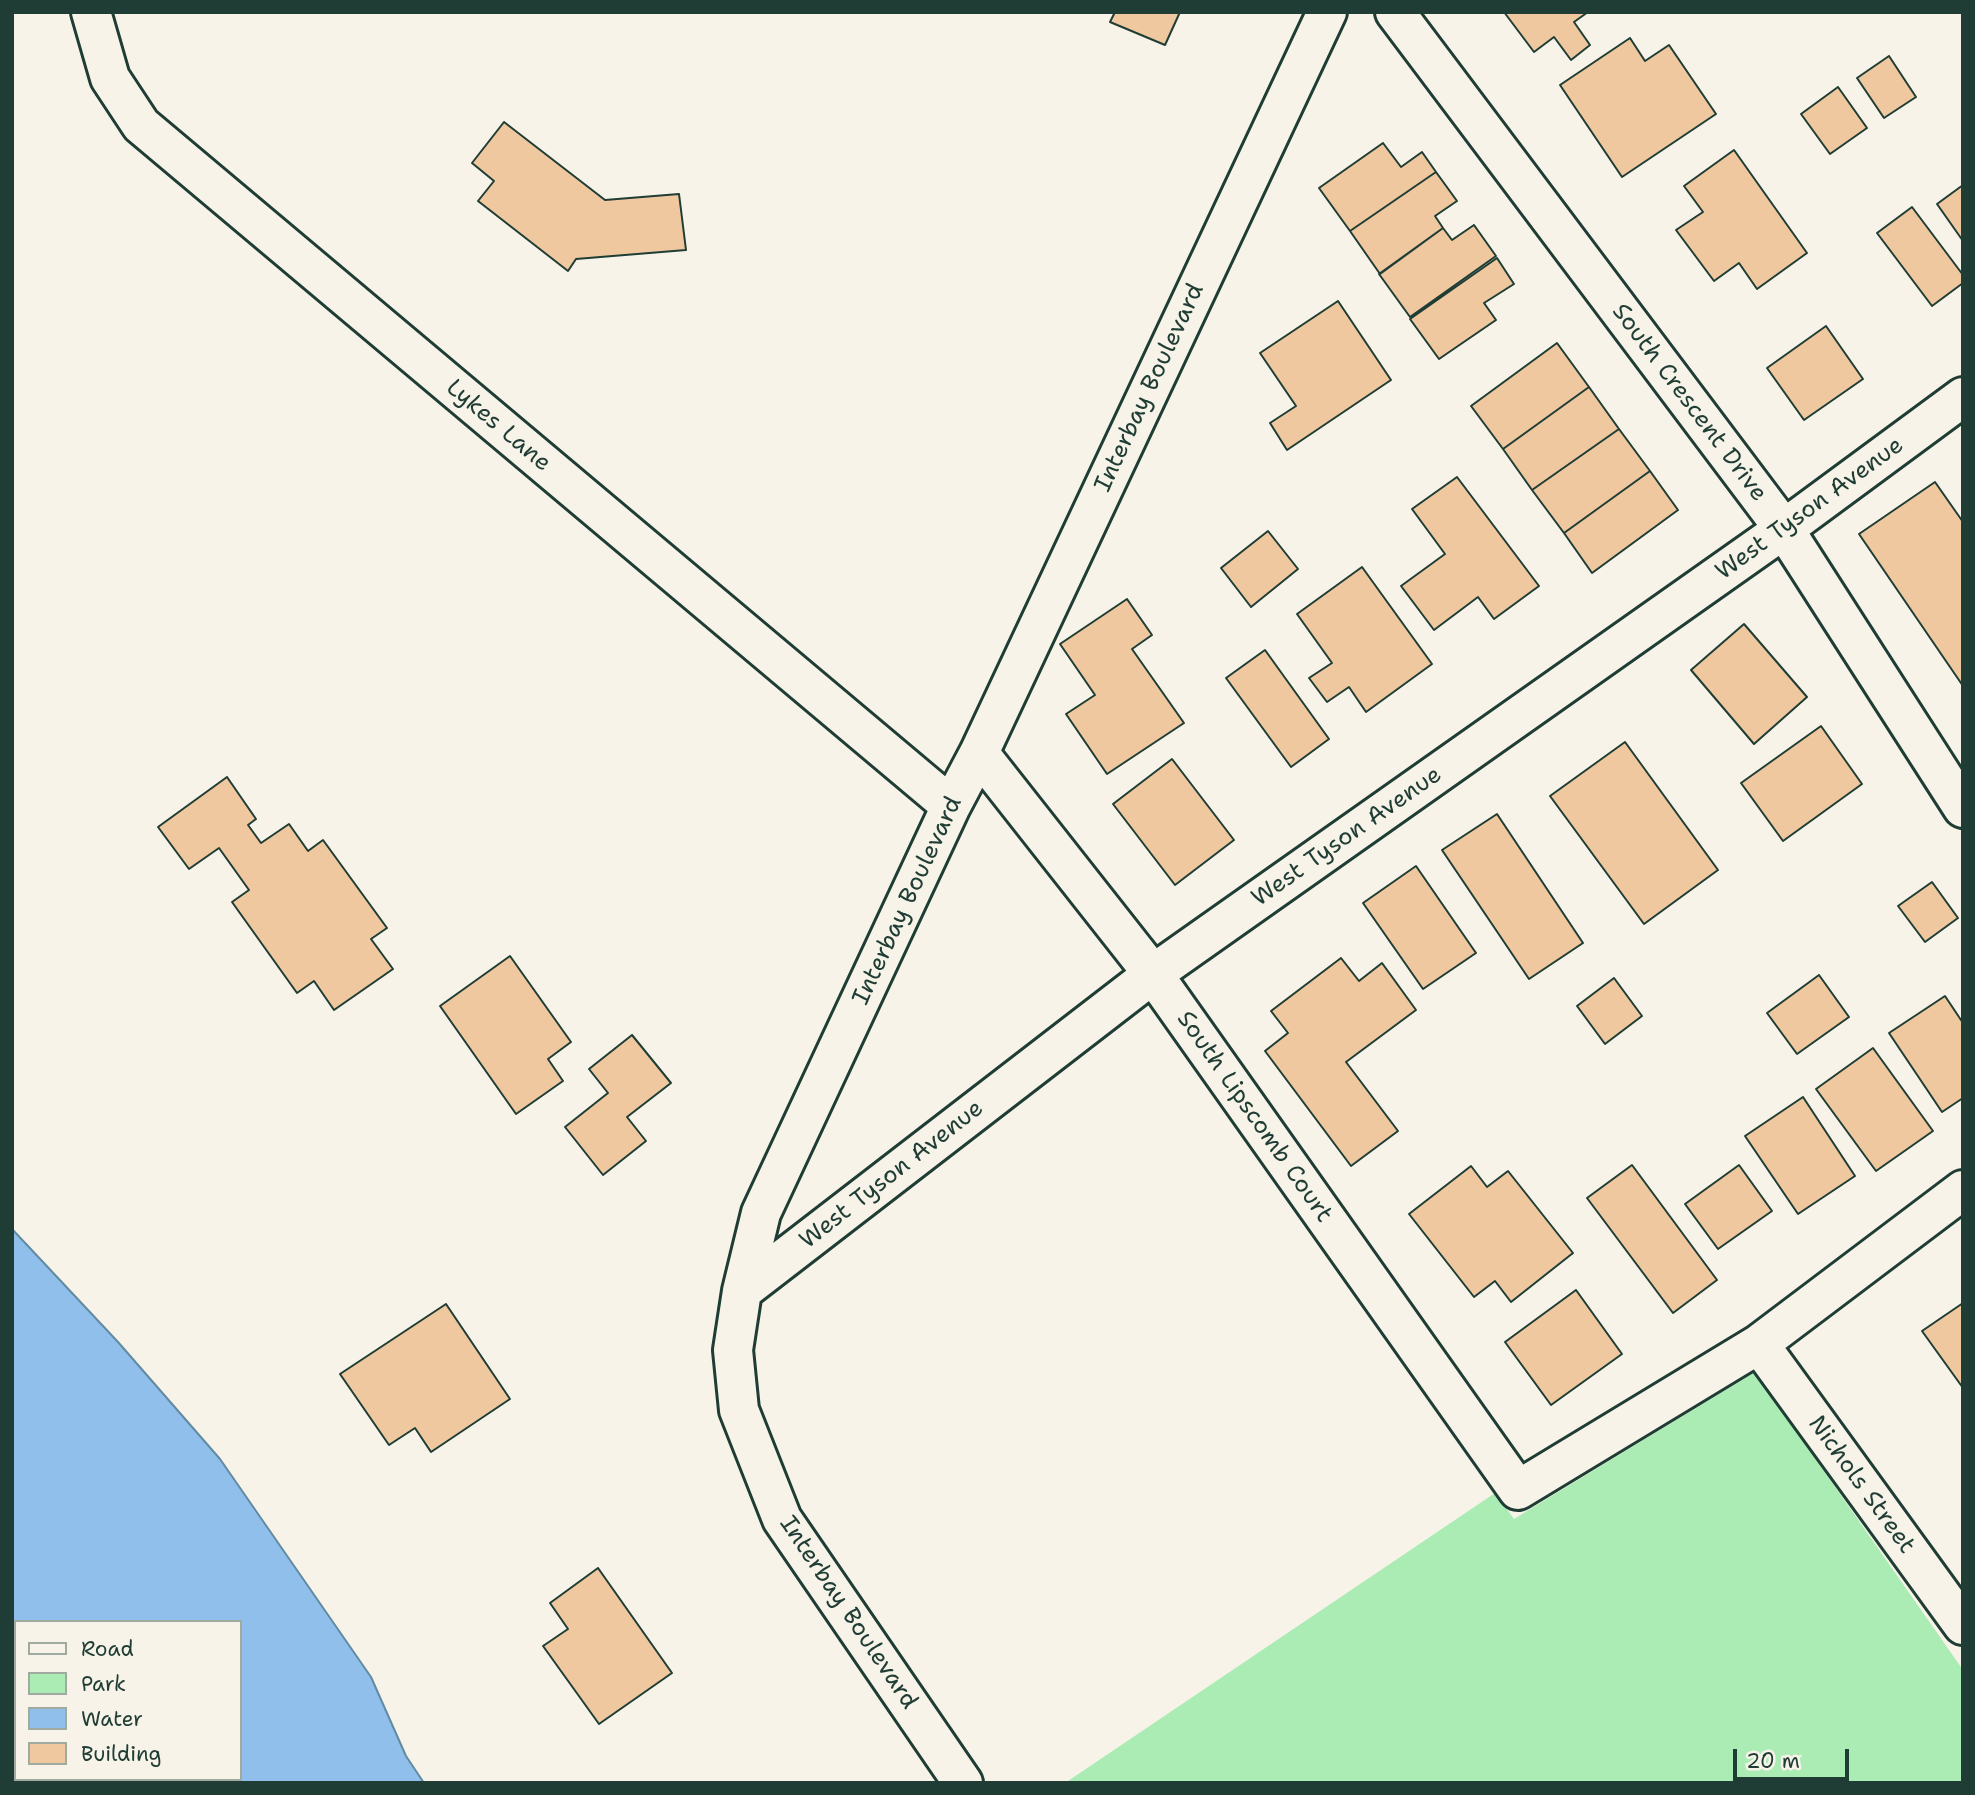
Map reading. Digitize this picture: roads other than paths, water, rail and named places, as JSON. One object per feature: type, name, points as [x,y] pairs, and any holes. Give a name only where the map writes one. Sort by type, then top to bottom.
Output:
[{"type":"street","name":"Lykes Lane","points":[[91,12],[110,78],[141,125],[951,806]]},
{"type":"street","name":"Interbay Boulevard","points":[[963,1783],[782,1519],[739,1410],[733,1350],[742,1291],[761,1213],[1327,12]]},
{"type":"street","name":"South Crescent Drive","points":[[1395,12],[1784,529],[1963,808]]},
{"type":"street","name":"West Tyson Avenue","points":[[742,1291],[1153,974],[1784,529],[1963,397]]},
{"type":"street","name":"South Lipscomb Court","points":[[979,753],[1153,974],[1518,1490],[1759,1344]]},
{"type":"street","points":[[1759,1344],[1963,1190]]},
{"type":"street","name":"Nichols Street","points":[[1759,1344],[1963,1625]]},
{"type":"water","points":[[12,1229],[118,1342],[220,1459],[371,1677],[406,1756],[424,1783],[12,1783]]}]
